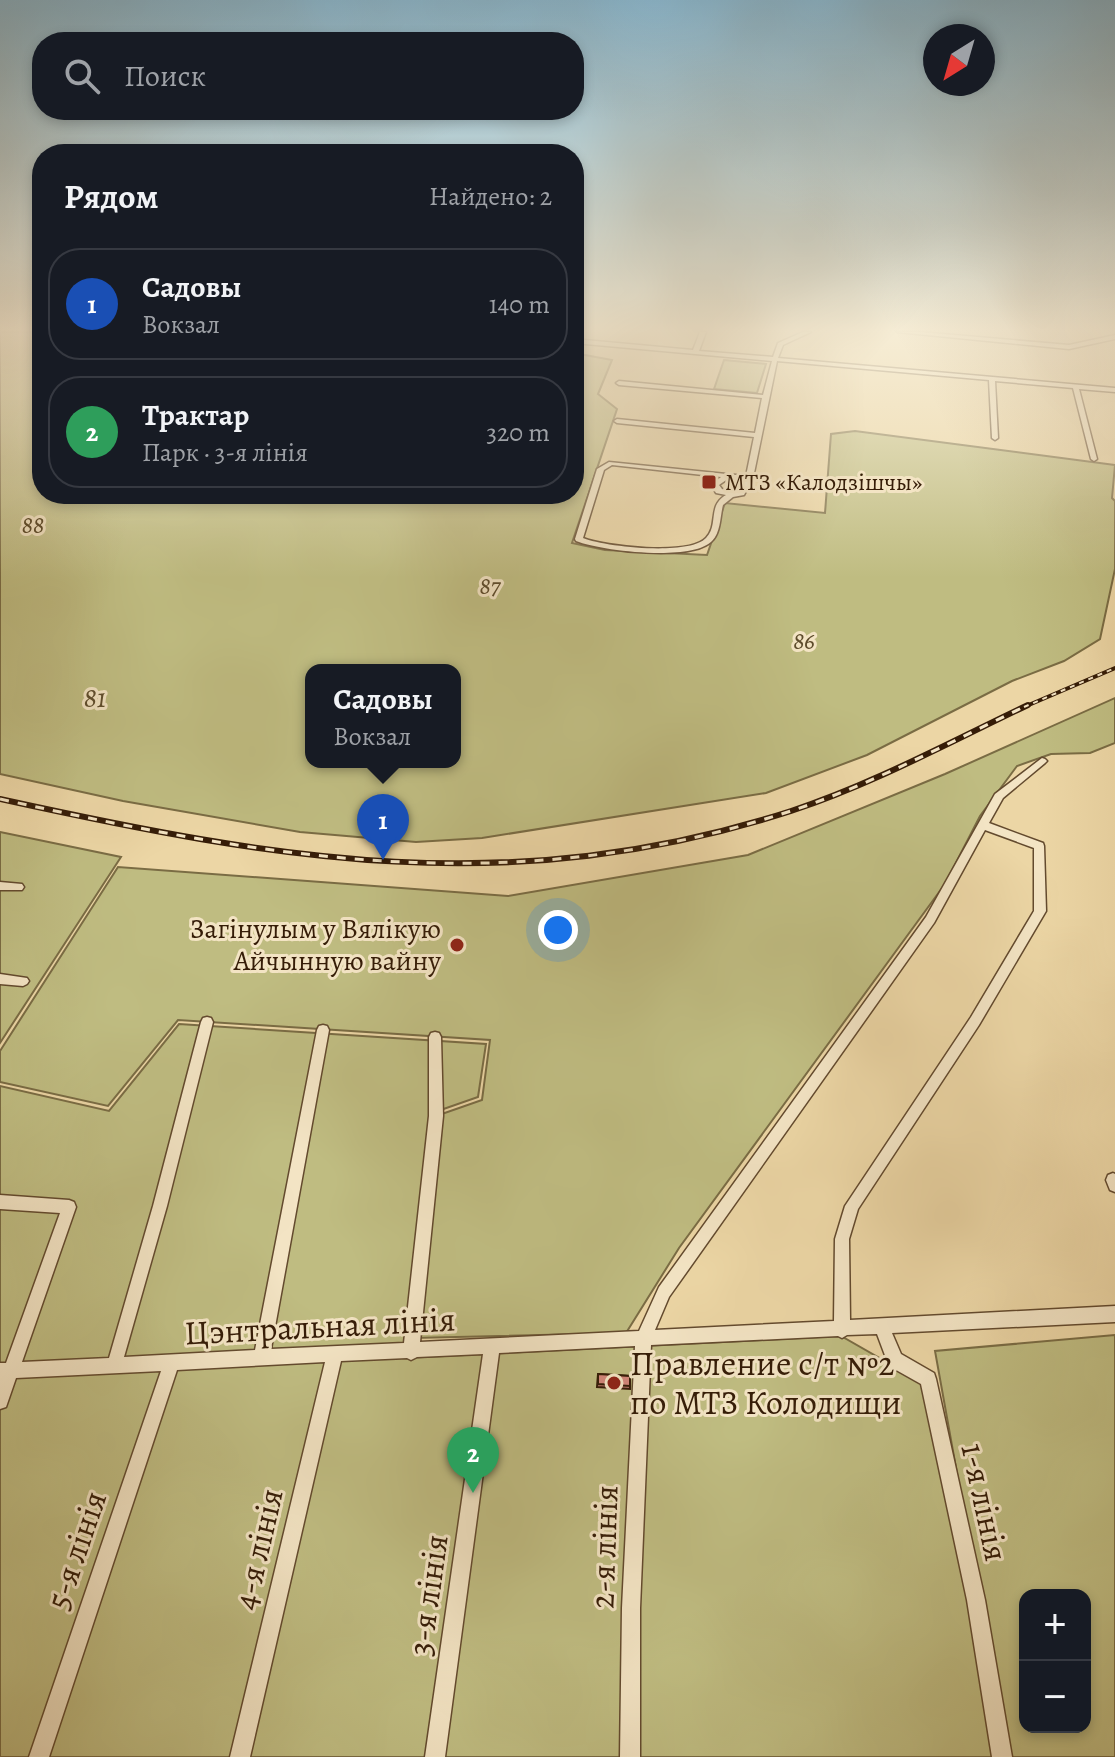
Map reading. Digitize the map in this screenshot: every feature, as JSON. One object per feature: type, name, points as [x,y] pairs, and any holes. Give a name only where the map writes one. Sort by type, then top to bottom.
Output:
[{"type":"street","points":[[727,476],[715,485],[719,491],[741,493],[749,478],[763,414]]},
{"type":"street","points":[[994,414],[995,438]]},
{"type":"street","points":[[1083,414],[1094,459]]},
{"type":"street","points":[[617,421],[759,435]]},
{"type":"street","points":[[731,494],[720,503],[710,539],[697,548],[679,551],[602,548],[579,539],[604,465],[611,463],[749,478]]},
{"type":"street","points":[[643,1340],[664,1292],[930,920],[999,796],[1042,761]]},
{"type":"street","points":[[842,1330],[842,1239],[852,1206],[975,1021],[1040,911],[1039,846],[983,825]]},
{"type":"street","points":[[0,886],[18,887]]},
{"type":"street","points":[[0,979],[23,981]]},
{"type":"street","points":[[114,1366],[160,1206],[207,1022]]},
{"type":"street","points":[[262,1356],[323,1030]]},
{"type":"street","points":[[411,1352],[436,1116],[435,1037]]},
{"type":"street","points":[[0,1202],[69,1207],[6,1371],[0,1401]]},
{"type":"street","name":"Цэнтральная лінія","points":[[6,1371],[1115,1314]]},
{"type":"street","name":"1-я лінія","points":[[882,1328],[895,1360],[928,1379],[976,1600],[1002,1757]]},
{"type":"street","name":"2-я лінія","points":[[630,1757],[631,1608],[643,1340]]},
{"type":"street","name":"3-я лінія","points":[[435,1757],[492,1347]]},
{"type":"street","name":"4-я лінія","points":[[240,1757],[335,1355]]},
{"type":"street","name":"5-я лінія","points":[[39,1757],[171,1363]]},
{"type":"green space","points":[[0,414],[32,414],[32,504],[584,504],[584,414],[615,414],[572,543],[605,550],[707,555],[725,503],[825,513],[831,434],[855,431],[1115,465],[1112,498],[1115,501],[1115,569],[1100,639],[1064,661],[1012,681],[867,755],[766,793],[482,838],[416,842],[300,832],[123,801],[0,774]]},
{"type":"green space","points":[[1115,698],[1115,743],[1090,753],[1051,754],[1017,766],[980,816],[945,884],[679,1248],[626,1333],[413,1338],[436,1116],[482,1100],[490,1040],[178,1020],[108,1106],[0,1082],[0,1051],[118,867],[508,896],[748,855],[945,774]]},
{"type":"green space","points":[[0,832],[121,857],[0,1043]]},
{"type":"green space","points":[[179,1024],[486,1044],[478,1097],[432,1113],[405,1358],[841,1336],[923,1383],[970,1600],[995,1757],[0,1757],[0,1086],[109,1111]]},
{"type":"green space","points":[[1115,1335],[1115,1757],[1008,1757],[935,1351]]},
{"type":"building","name":"Правление с/т №2 по МТЗ Колодищи","points":[[598,1374],[630,1376],[630,1386],[598,1384]]},
{"type":"railway","points":[[1024,707],[1115,668]]},
{"type":"railway","points":[[0,799],[102,821],[299,853],[395,862],[491,863],[589,856],[688,839],[791,811],[881,775],[1028,705]]},
{"type":"place","name":"МТЗ «Калодзішчы»","points":[[709,482]]},
{"type":"place","name":"Садовы","points":[[383,860]]},
{"type":"place","name":"Загінулым у Вялікую Айчынную вайну","points":[[457,945]]},
{"type":"place","name":"Правление с/т №2 по МТЗ Колодищи","points":[[614,1383]]},
{"type":"place","name":"Трактар","points":[[473,1493]]},
{"type":"park label","name":"88","points":[[33,525]]},
{"type":"park label","name":"87","points":[[490,586]]},
{"type":"park label","name":"86","points":[[804,641]]},
{"type":"park label","name":"81","points":[[95,698]]}]
